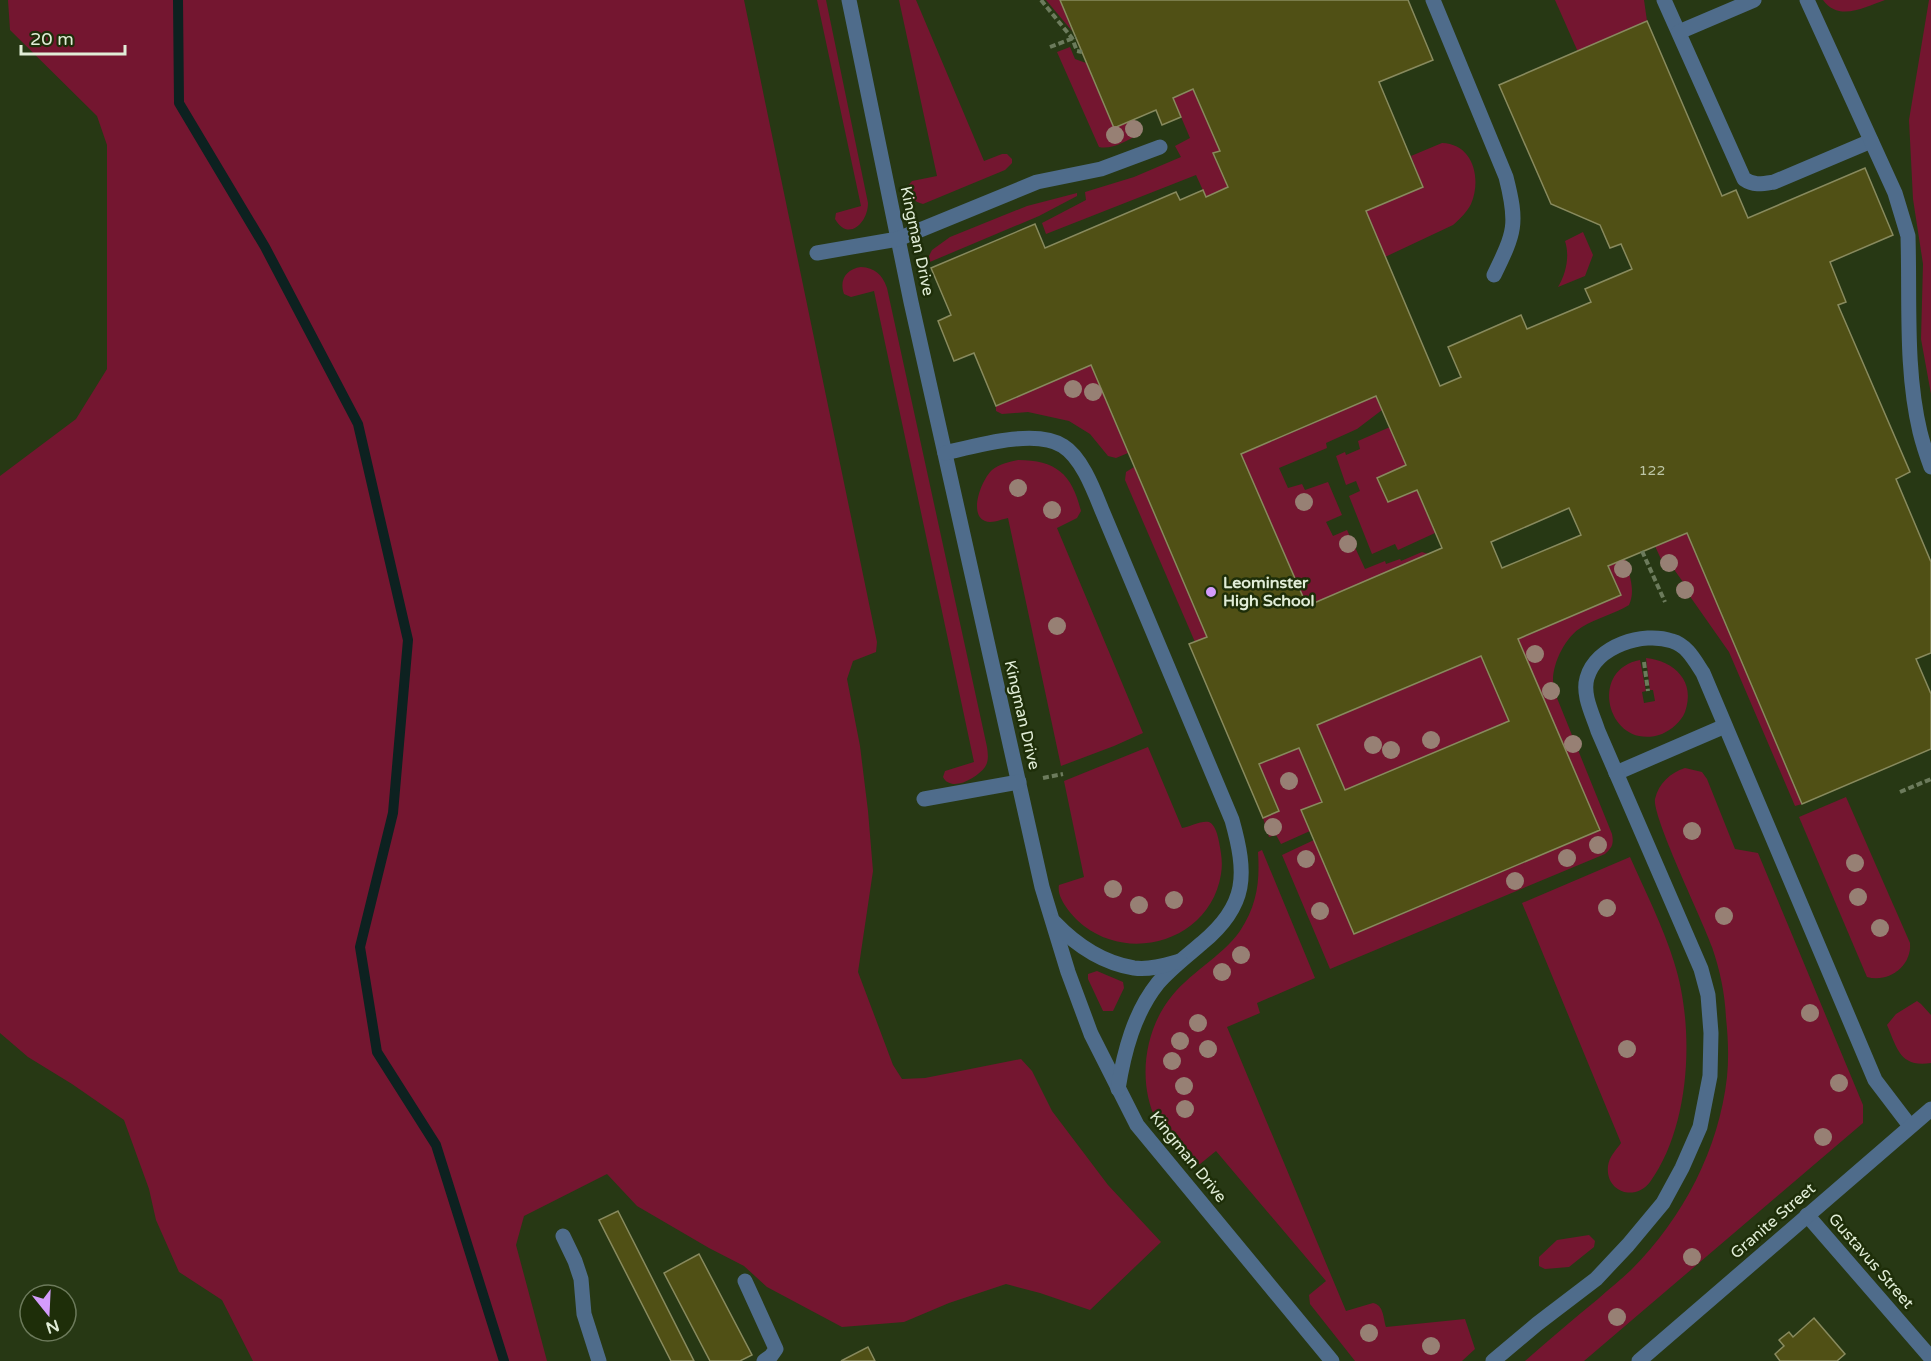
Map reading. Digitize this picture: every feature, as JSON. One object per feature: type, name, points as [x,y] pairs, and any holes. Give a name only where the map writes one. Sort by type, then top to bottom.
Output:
[{"type":"street","name":"Kingman Drive","points":[[849,0],[898,239],[1019,782],[1051,918],[1068,972],[1091,1034],[1137,1125],[1332,1361]]},
{"type":"street","points":[[1433,0],[1506,177],[1512,200],[1514,228],[1494,275]]},
{"type":"street","points":[[1664,0],[1744,178],[1750,183],[1759,185],[1774,182],[1871,141]]},
{"type":"street","points":[[1679,32],[1754,0]]},
{"type":"street","points":[[1807,0],[1896,193],[1908,236],[1913,394],[1920,432],[1931,467]]},
{"type":"street","points":[[817,253],[898,239],[1037,182],[1101,169],[1160,147]]},
{"type":"street","points":[[945,453],[992,442],[1026,438],[1046,440],[1063,446],[1079,463],[1092,487],[1223,796],[1238,842],[1241,864],[1240,886],[1235,905],[1224,922],[1158,983],[1144,1004],[1123,1059],[1118,1089]]},
{"type":"street","points":[[1493,1361],[1596,1279],[1664,1203],[1700,1127],[1710,1076],[1711,1033],[1708,995],[1701,969],[1598,731],[1587,696],[1587,679],[1593,665],[1607,651],[1623,644],[1653,637],[1673,641],[1685,648],[1703,674],[1872,1073],[1882,1091],[1910,1126]]},
{"type":"street","points":[[1616,773],[1725,726]]},
{"type":"street","points":[[924,799],[1019,782]]},
{"type":"street","points":[[1051,918],[1084,949],[1134,968],[1156,967],[1180,961]]},
{"type":"street","name":"Granite Street","points":[[1639,1361],[1931,1109]]},
{"type":"street","name":"Gustavus Street","points":[[1806,1215],[1931,1358]]},
{"type":"street","points":[[563,1236],[581,1279],[584,1314],[599,1361]]},
{"type":"street","points":[[745,1281],[776,1349],[764,1361]]},
{"type":"path","points":[[1041,0],[1074,38],[1077,51],[1082,52]]},
{"type":"path","points":[[1050,47],[1074,38]]},
{"type":"path","points":[[1642,551],[1665,602]]},
{"type":"path","points":[[1036,779],[1063,774]]},
{"type":"path","points":[[1900,792],[1931,779]]},
{"type":"shaded area","points":[[8,0],[744,0],[877,642],[876,652],[853,661],[847,679],[860,746],[873,871],[858,972],[893,1065],[902,1079],[925,1078],[1021,1059],[1032,1071],[1052,1111],[1108,1185],[1161,1242],[1090,1310],[1006,1284],[949,1303],[904,1322],[842,1327],[767,1287],[744,1266],[637,1206],[607,1174],[524,1216],[516,1245],[547,1361],[253,1361],[222,1300],[179,1272],[156,1220],[149,1189],[124,1120],[28,1057],[0,1033],[0,476],[76,419],[107,369],[107,145],[97,116],[10,30]]},
{"type":"shaded area","points":[[817,0],[826,0],[868,203],[865,217],[861,223],[851,229],[840,226],[835,219],[836,213],[861,206]]},
{"type":"shaded area","points":[[899,0],[916,0],[984,161],[1002,154],[1007,154],[1012,159],[1012,163],[1005,170],[923,204],[912,198],[907,187],[912,181],[937,176]]},
{"type":"shaded area","points":[[1046,0],[1060,0],[1072,31]]},
{"type":"shaded area","points":[[1555,0],[1644,0],[1647,21],[1578,52]]},
{"type":"shaded area","points":[[1823,0],[1885,0],[1861,9],[1844,12],[1829,7]]},
{"type":"shaded area","points":[[1929,0],[1931,0],[1931,394],[1921,339],[1923,264],[1913,199],[1909,120]]},
{"type":"shaded area","points":[[1070,47],[1075,59],[1086,63],[1114,128],[1134,119],[1140,134],[1115,146],[1099,147],[1057,52]]},
{"type":"shaded area","points":[[1193,89],[1220,151],[1213,154],[1228,187],[1206,197],[1196,175],[1046,234],[1042,223],[1086,200],[1085,192],[1134,177],[1181,157],[1175,146],[1190,138],[1173,98]]},
{"type":"shaded area","points":[[1442,143],[1461,149],[1472,164],[1475,184],[1471,204],[1453,225],[1385,257],[1366,211],[1423,187],[1411,156]]},
{"type":"shaded area","points":[[1077,193],[1077,196],[1039,216],[925,264],[932,250],[950,237],[1027,206]]},
{"type":"shaded area","points":[[1583,232],[1593,255],[1585,276],[1558,287],[1566,265],[1565,241]]},
{"type":"shaded area","points":[[861,267],[877,273],[887,288],[987,747],[988,760],[985,767],[970,779],[958,784],[947,782],[943,777],[945,771],[974,762],[874,291],[851,297],[844,294],[842,284],[845,276],[851,270]]},
{"type":"shaded area","points":[[1091,365],[1128,453],[1116,458],[1108,456],[1090,434],[1069,421],[1028,412],[1002,414],[996,411],[996,406]]},
{"type":"shaded area","points":[[1376,396],[1382,410],[1357,429],[1326,443],[1327,448],[1279,468],[1288,488],[1302,484],[1305,490],[1328,482],[1342,515],[1326,522],[1333,536],[1347,530],[1365,569],[1385,561],[1386,564],[1400,559],[1401,561],[1422,552],[1428,554],[1307,606],[1241,454]]},
{"type":"shaded area","points":[[1390,427],[1406,465],[1377,478],[1388,502],[1417,490],[1435,533],[1398,550],[1395,544],[1372,554],[1349,496],[1360,491],[1356,481],[1346,485],[1336,456],[1345,452],[1346,455],[1360,449],[1358,441]]},
{"type":"shaded area","points":[[1018,460],[1052,466],[1073,487],[1081,511],[1077,518],[1057,528],[1143,733],[1061,766],[1008,518],[994,522],[985,521],[980,517],[977,504],[978,496],[988,474],[1004,463]]},
{"type":"shaded area","points":[[1134,467],[1207,637],[1195,642],[1125,480],[1126,472]]},
{"type":"shaded area","points":[[1687,533],[1802,804],[1795,806],[1729,652],[1689,595],[1683,598],[1677,585],[1683,582],[1673,568],[1666,570],[1655,546]]},
{"type":"shaded area","points":[[1625,559],[1632,588],[1629,605],[1576,631],[1562,650],[1555,665],[1553,680],[1557,698],[1612,834],[1612,846],[1605,854],[1330,969],[1282,855],[1314,840],[1355,934],[1600,830],[1518,639],[1621,595],[1608,566]]},
{"type":"shaded area","points":[[1481,656],[1509,721],[1345,790],[1317,725]]},
{"type":"shaded area","points":[[1646,658],[1666,663],[1674,668],[1685,683],[1688,701],[1683,716],[1672,728],[1662,734],[1644,737],[1629,732],[1618,722],[1611,708],[1609,693],[1613,678],[1623,667],[1640,660],[1646,691],[1642,692],[1644,703],[1655,701],[1653,690],[1650,690]]},
{"type":"shaded area","points":[[1148,747],[1182,828],[1209,822],[1215,828],[1222,870],[1214,896],[1202,914],[1186,929],[1168,938],[1147,943],[1125,943],[1104,937],[1084,926],[1071,913],[1060,896],[1059,885],[1084,877],[1064,781]]},
{"type":"shaded area","points":[[1299,748],[1322,802],[1301,810],[1310,831],[1281,844],[1276,835],[1269,837],[1263,818],[1279,810],[1259,764]]},
{"type":"shaded area","points":[[1685,768],[1702,772],[1707,779],[1735,849],[1758,853],[1863,1105],[1863,1123],[1584,1361],[1525,1361],[1624,1277],[1650,1249],[1667,1228],[1696,1181],[1716,1130],[1723,1104],[1728,1062],[1722,982],[1712,947],[1661,826],[1655,799],[1666,779]]},
{"type":"shaded area","points":[[1846,797],[1910,943],[1910,951],[1903,965],[1891,975],[1883,977],[1867,977],[1799,817]]},
{"type":"shaded area","points":[[1262,850],[1315,978],[1257,1003],[1260,1013],[1227,1027],[1346,1311],[1373,1303],[1377,1304],[1381,1309],[1386,1327],[1465,1319],[1475,1349],[1462,1361],[1355,1361],[1310,1304],[1309,1295],[1326,1281],[1216,1151],[1200,1164],[1194,1165],[1162,1130],[1150,1106],[1146,1059],[1153,1028],[1176,991],[1224,949],[1240,931],[1254,902],[1258,883],[1258,852]]},
{"type":"shaded area","points":[[1630,857],[1674,962],[1681,988],[1686,1045],[1681,1104],[1674,1133],[1664,1159],[1644,1188],[1629,1193],[1616,1188],[1608,1175],[1610,1160],[1621,1143],[1522,903]]},
{"type":"shaded area","points":[[1097,971],[1123,982],[1124,988],[1113,1011],[1103,1011],[1088,979],[1088,974]]},
{"type":"shaded area","points":[[1917,1001],[1931,1015],[1931,1063],[1921,1064],[1906,1059],[1897,1048],[1887,1025],[1896,1014]]},
{"type":"shaded area","points":[[1589,1235],[1595,1241],[1594,1247],[1569,1267],[1545,1269],[1539,1266],[1539,1257],[1557,1240]]},
{"type":"building","points":[[1060,0],[1408,0],[1433,60],[1379,82],[1423,187],[1366,211],[1440,386],[1461,377],[1448,347],[1521,315],[1527,329],[1591,302],[1585,289],[1632,269],[1621,244],[1610,248],[1600,225],[1551,204],[1499,85],[1647,21],[1722,196],[1736,190],[1748,218],[1865,168],[1893,235],[1830,262],[1846,302],[1838,305],[1910,472],[1896,479],[1931,562],[1931,653],[1916,659],[1931,694],[1931,749],[1802,804],[1687,533],[1608,566],[1621,595],[1518,639],[1600,830],[1354,934],[1301,810],[1322,802],[1299,748],[1259,764],[1279,811],[1263,818],[1189,644],[1207,637],[1091,365],[996,406],[974,353],[954,361],[938,321],[951,315],[931,268],[1035,224],[1045,248],[1176,192],[1180,200],[1203,190],[1206,197],[1228,187],[1213,153],[1220,151],[1193,89],[1173,98],[1181,117],[1162,125],[1156,110],[1114,128]],"holes":[[[1376,396],[1406,465],[1377,478],[1388,502],[1417,490],[1442,548],[1307,606],[1241,454]],[[1569,508],[1581,535],[1502,568],[1491,542]],[[1481,656],[1509,721],[1345,790],[1317,725]]]},
{"type":"building","points":[[618,1211],[694,1361],[671,1361],[599,1220]]},
{"type":"building","points":[[699,1254],[752,1355],[740,1361],[710,1361],[664,1273]]},
{"type":"building","points":[[1814,1318],[1845,1354],[1837,1361],[1780,1361],[1775,1354],[1784,1346],[1779,1340],[1789,1332],[1793,1337]]},
{"type":"building","points":[[868,1347],[875,1361],[841,1361]]},
{"type":"waterway","points":[[178,0],[179,103],[265,247],[358,424],[408,640],[393,813],[360,947],[377,1052],[436,1145],[504,1361]]},
{"type":"place","name":"Leominster High School","points":[[1211,592]]}]
